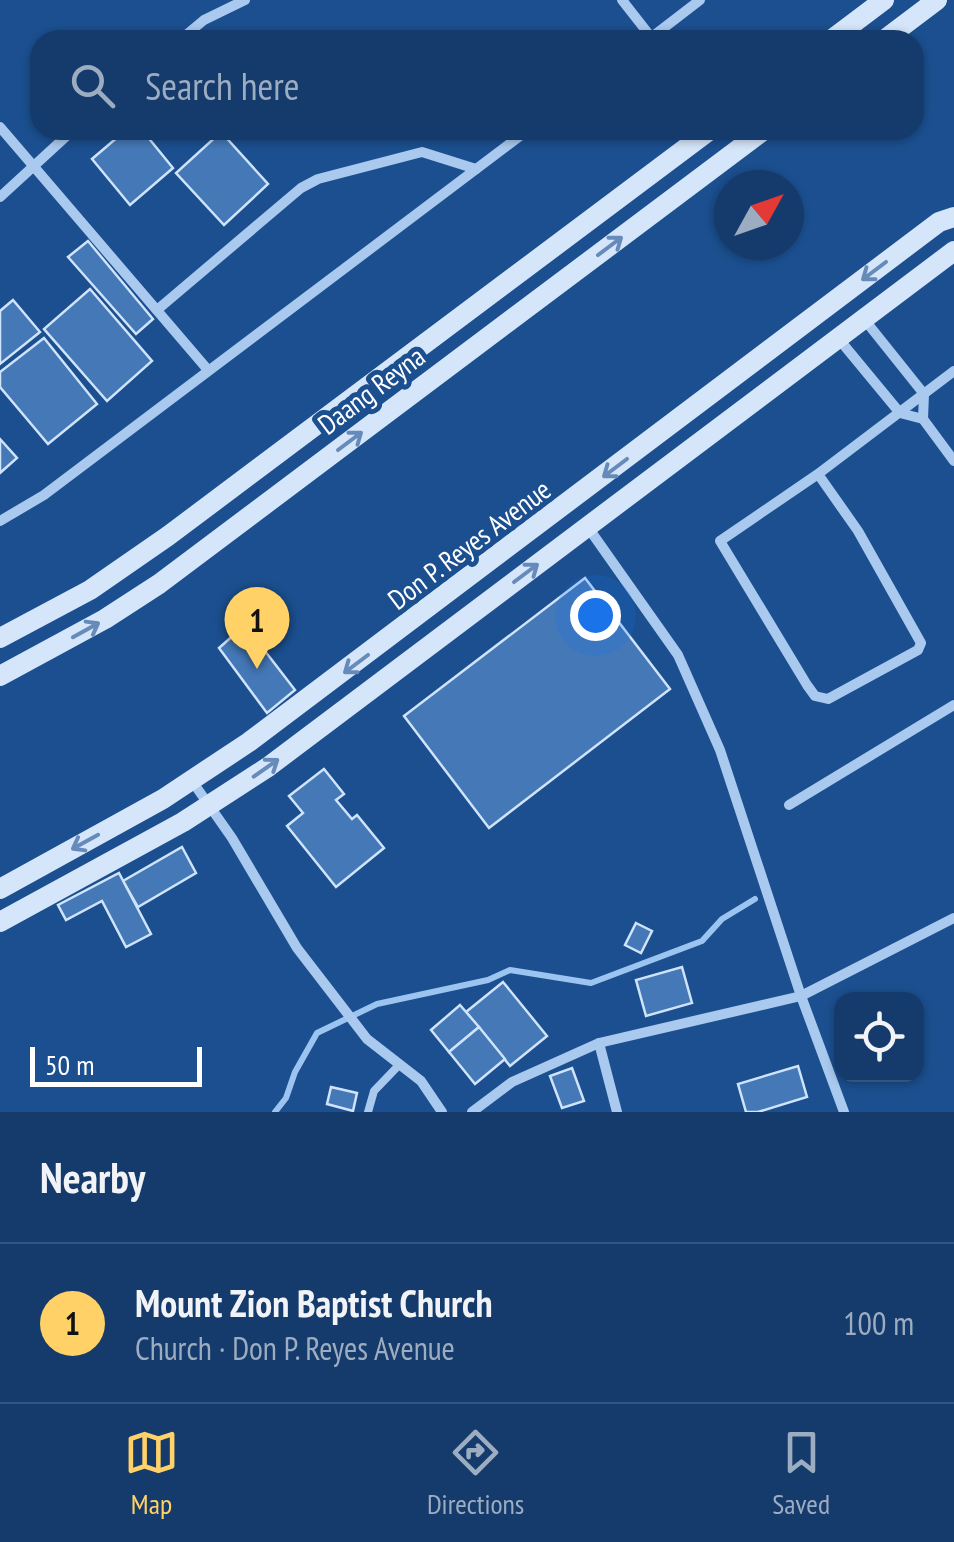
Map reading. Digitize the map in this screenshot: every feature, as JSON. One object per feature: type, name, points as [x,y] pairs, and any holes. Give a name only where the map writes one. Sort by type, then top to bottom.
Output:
[{"type":"street","points":[[192,30],[245,0]]},
{"type":"street","points":[[622,0],[644,30]]},
{"type":"street","points":[[662,30],[700,0]]},
{"type":"street","points":[[844,30],[884,0]]},
{"type":"street","points":[[897,30],[936,0]]},
{"type":"street","points":[[0,127],[208,370]]},
{"type":"street","points":[[0,198],[61,140]]},
{"type":"street","points":[[0,521],[44,495],[515,140]]},
{"type":"street","name":"Daang Reyna","points":[[0,638],[90,590],[168,536],[697,140]]},
{"type":"street","name":"Daang Reyna","points":[[0,676],[105,619],[159,584],[751,140]]},
{"type":"street","points":[[157,310],[301,188],[318,179],[422,152],[476,169]]},
{"type":"street","name":"Don P. Reyes Avenue","points":[[0,889],[192,781],[360,661],[939,222],[954,217]]},
{"type":"street","name":"Don P. Reyes Avenue","points":[[0,922],[210,806],[268,767],[954,251]]},
{"type":"street","points":[[863,318],[924,394],[923,419]]},
{"type":"street","points":[[838,338],[900,412],[923,419],[954,461]]},
{"type":"street","points":[[776,346],[794,370]]},
{"type":"street","points":[[818,474],[858,531],[921,643],[918,650],[828,699],[814,696],[720,541],[818,474],[954,371]]},
{"type":"street","points":[[587,526],[678,655],[720,750],[801,996],[844,1112]]},
{"type":"street","points":[[789,804],[954,705]]},
{"type":"street","points":[[192,781],[297,948],[366,1039],[421,1080],[442,1112]]},
{"type":"street","points":[[472,1112],[512,1082],[598,1044],[801,996],[954,918]]},
{"type":"street","points":[[598,1044],[617,1112]]},
{"type":"lane","points":[[368,1112],[374,1091],[400,1064]]},
{"type":"building","points":[[114,140],[150,140],[173,168],[130,205],[92,159]]},
{"type":"building","points":[[212,140],[228,140],[268,184],[224,225],[176,173]]},
{"type":"building","points":[[88,241],[153,319],[136,334],[68,257]]},
{"type":"building","points":[[90,289],[152,361],[107,401],[44,329]]},
{"type":"building","points":[[13,300],[40,332],[0,364],[0,311]]},
{"type":"building","points":[[44,338],[97,404],[48,444],[0,387],[0,372]]},
{"type":"building","points":[[0,439],[17,458],[0,473]]},
{"type":"building","points":[[585,578],[670,689],[489,828],[404,716]]},
{"type":"building","points":[[245,625],[295,690],[267,713],[219,648]]},
{"type":"building","points":[[324,769],[344,794],[336,800],[352,819],[357,815],[384,848],[336,887],[287,826],[303,813],[289,796]]},
{"type":"building","points":[[182,847],[196,873],[138,907],[123,881]]},
{"type":"building","points":[[119,873],[151,934],[126,947],[102,901],[66,920],[58,905]]},
{"type":"building","points":[[636,923],[652,931],[641,953],[625,945]]},
{"type":"building","points":[[682,967],[692,1003],[646,1016],[636,980]]},
{"type":"building","points":[[503,982],[547,1036],[510,1066],[466,1012]]},
{"type":"building","points":[[460,1005],[479,1027],[449,1052],[431,1030]]},
{"type":"building","points":[[479,1027],[505,1059],[475,1084],[449,1052]]},
{"type":"building","points":[[798,1066],[807,1097],[746,1112],[738,1084]]},
{"type":"building","points":[[572,1068],[584,1101],[562,1108],[550,1076]]},
{"type":"building","points":[[331,1087],[357,1093],[353,1111],[327,1104]]},
{"type":"waterway","points":[[275,1112],[286,1098],[295,1072],[317,1033],[377,1004],[488,980],[510,970],[591,983],[702,941],[722,919],[755,899]]},
{"type":"place","name":"Mount Zion Baptist Church","points":[[257,669]]}]
